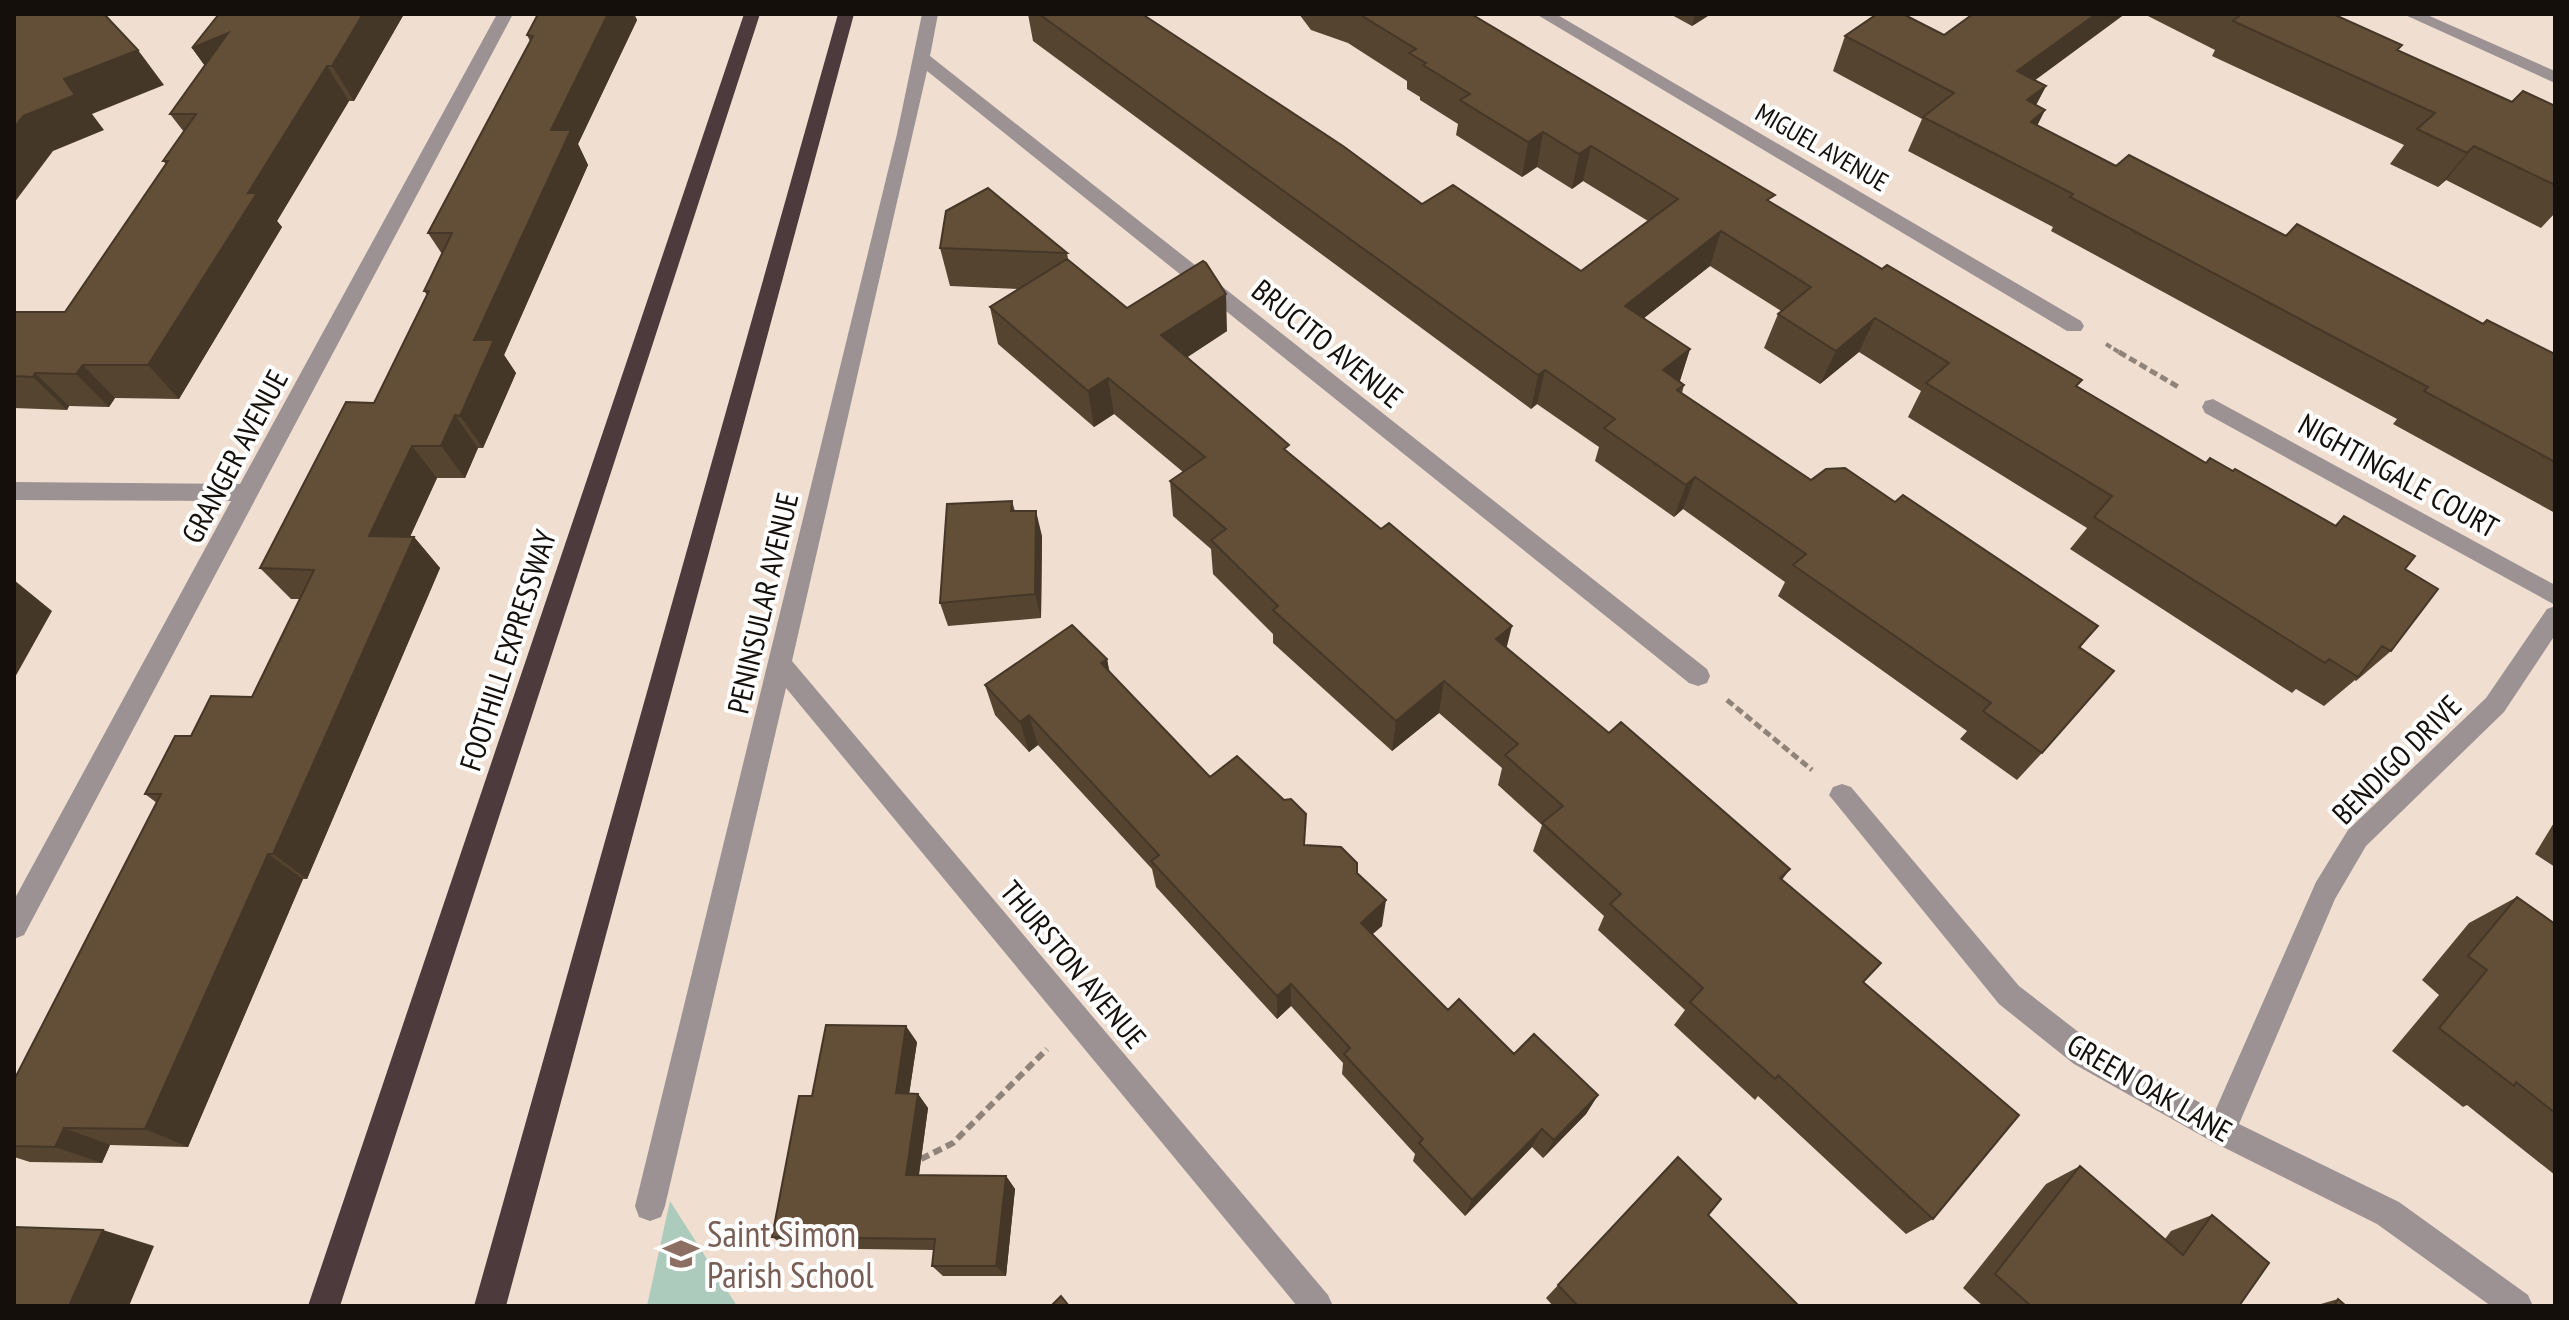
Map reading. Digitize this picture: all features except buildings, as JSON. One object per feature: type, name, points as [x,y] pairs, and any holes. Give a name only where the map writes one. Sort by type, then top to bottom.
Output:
[{"type":"highway","name":"FOOTHILL EXPRESSWAY","points":[[324,1306],[752,14]]},
{"type":"highway","points":[[490,1306],[846,14]]},
{"type":"street","name":"GRANGER AVENUE","points":[[14,926],[505,14]]},
{"type":"street","name":"PENINSULAR AVENUE","points":[[650,1206],[906,134],[930,14]]},
{"type":"street","name":"MIGUEL AVENUE","points":[[1544,14],[2074,326]]},
{"type":"street","points":[[2411,14],[2555,78]]},
{"type":"street","name":"BRUCITO AVENUE","points":[[921,57],[1698,676]]},
{"type":"street","name":"NIGHTINGALE COURT","points":[[2213,407],[2325,466],[2555,596]]},
{"type":"street","points":[[14,491],[249,493]]},
{"type":"street","name":"BENDIGO DRIVE","points":[[2221,1131],[2325,891],[2357,838],[2495,705],[2555,616]]},
{"type":"street","name":"THURSTON AVENUE","points":[[780,664],[1317,1306]]},
{"type":"street","name":"GREEN OAK LANE","points":[[1842,795],[2009,995],[2084,1054],[2221,1131],[2388,1213],[2517,1306]]},
{"type":"path","points":[[2074,326],[2213,407]]},
{"type":"path","points":[[1698,676],[1842,795]]},
{"type":"path","points":[[921,1159],[953,1143],[1076,1020]]},
{"type":"green space","name":"Saint Simon Parish School","points":[[670,1201],[737,1306],[647,1306]]},
{"type":"place","name":"Saint Simon Parish School","points":[[681,1254]]}]
